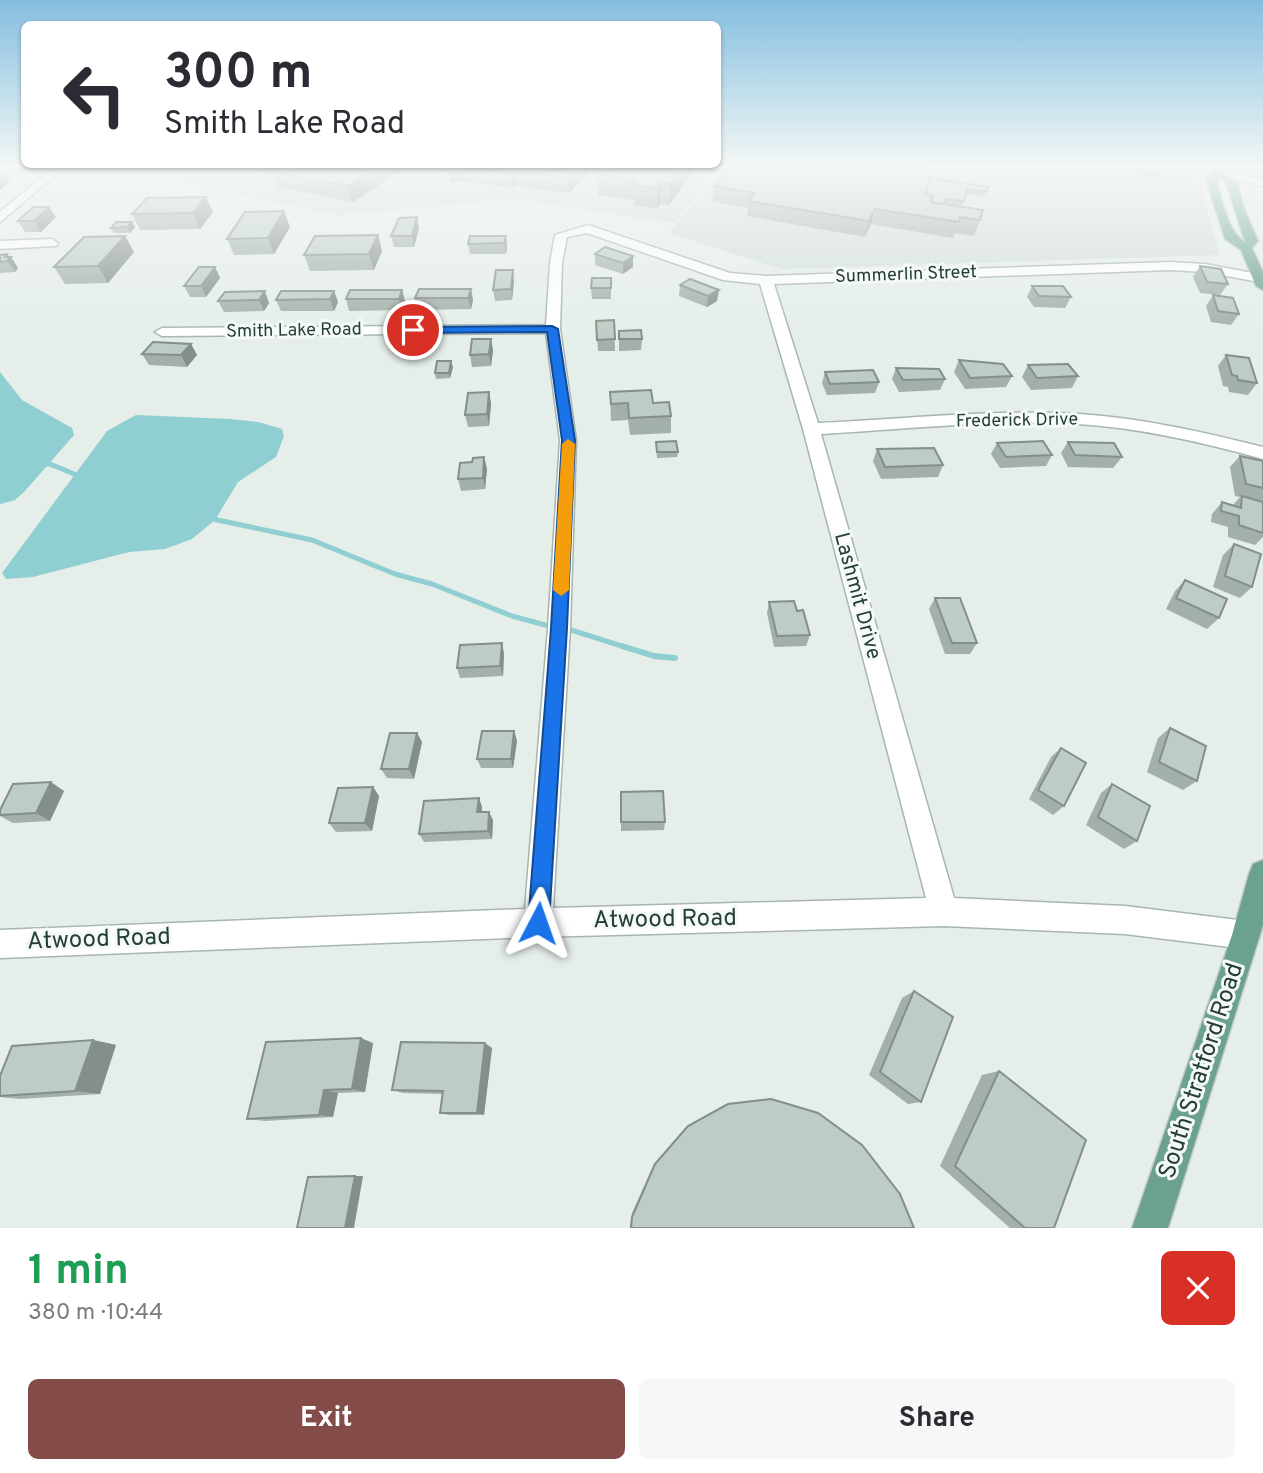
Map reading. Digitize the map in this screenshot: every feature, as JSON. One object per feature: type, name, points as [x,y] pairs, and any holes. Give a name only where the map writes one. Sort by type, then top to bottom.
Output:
[{"type":"main road","points":[[1225,224],[1231,239],[1246,248],[1261,282]]},
{"type":"main road","points":[[1245,224],[1252,241],[1246,248]]},
{"type":"main road","name":"South Stratford Road","points":[[1150,1228],[1255,937],[1263,874]]},
{"type":"street","name":"Summerlin Street","points":[[552,329],[556,263],[561,235],[588,229],[728,277],[766,280],[1170,266],[1205,268],[1261,282]]},
{"type":"street","points":[[0,245],[51,243]]},
{"type":"street","name":"Lashmit Drive","points":[[766,280],[811,429],[944,912]]},
{"type":"street","name":"Smith Lake Road","points":[[162,332],[552,329]]},
{"type":"street","points":[[538,923],[559,628],[568,440],[552,329]]},
{"type":"street","name":"Frederick Drive","points":[[811,429],[1052,418],[1126,424],[1198,435],[1263,453]]},
{"type":"street","name":"Atwood Road","points":[[0,944],[538,923],[944,912],[1125,920],[1255,937]]},
{"type":"shaded area","points":[[676,224],[1211,224],[1220,255],[782,269],[668,233]]},
{"type":"water","points":[[0,372],[22,400],[72,428],[74,435],[24,492],[15,500],[0,504]]},
{"type":"water","points":[[136,415],[258,422],[282,429],[284,436],[276,457],[238,482],[215,520],[192,539],[165,549],[129,552],[33,577],[6,579],[2,573],[107,431]]},
{"type":"building","points":[[114,224],[130,224],[127,227],[111,228]]},
{"type":"building","points":[[237,224],[276,224],[268,238],[227,239]]},
{"type":"building","points":[[396,224],[415,224],[412,236],[391,236]]},
{"type":"building","points":[[378,235],[369,254],[304,255],[315,236]]},
{"type":"building","points":[[125,236],[98,266],[54,267],[84,237]]},
{"type":"building","points":[[470,236],[506,236],[504,243],[468,244]]},
{"type":"building","points":[[605,247],[633,256],[623,263],[595,254]]},
{"type":"building","points":[[7,254],[5,257],[11,257],[0,262],[0,255]]},
{"type":"building","points":[[1200,266],[1221,269],[1228,284],[1207,282]]},
{"type":"building","points":[[199,267],[215,267],[201,286],[184,286]]},
{"type":"building","points":[[496,270],[513,270],[511,289],[493,290]]},
{"type":"building","points":[[592,278],[611,278],[611,288],[591,288]]},
{"type":"building","points":[[690,279],[719,290],[708,296],[680,285]]},
{"type":"building","points":[[1032,286],[1063,286],[1071,297],[1039,296]]},
{"type":"building","points":[[419,289],[471,289],[468,298],[415,298]]},
{"type":"building","points":[[350,290],[402,290],[399,299],[346,299]]},
{"type":"building","points":[[265,291],[259,300],[218,301],[225,292]]},
{"type":"building","points":[[281,291],[334,291],[330,299],[276,300]]},
{"type":"building","points":[[1213,295],[1233,298],[1239,314],[1218,311]]},
{"type":"building","points":[[614,320],[615,339],[597,340],[596,321]]},
{"type":"building","points":[[641,330],[642,339],[619,339],[619,331]]},
{"type":"building","points":[[472,339],[491,339],[489,354],[470,355]]},
{"type":"building","points":[[153,342],[191,344],[181,355],[142,354]]},
{"type":"building","points":[[1226,355],[1249,358],[1257,383],[1238,380],[1237,376],[1232,375]]},
{"type":"building","points":[[959,360],[1003,364],[1012,376],[970,378]]},
{"type":"building","points":[[437,361],[451,361],[449,373],[435,373]]},
{"type":"building","points":[[1068,364],[1078,376],[1037,378],[1028,365]]},
{"type":"building","points":[[896,368],[939,369],[945,379],[903,380]]},
{"type":"building","points":[[873,370],[879,382],[830,384],[825,372]]},
{"type":"building","points":[[651,390],[653,403],[669,402],[671,416],[629,418],[628,403],[611,404],[610,392]]},
{"type":"building","points":[[489,392],[487,414],[465,415],[468,393]]},
{"type":"building","points":[[676,441],[678,452],[657,452],[656,442]]},
{"type":"building","points":[[1043,441],[1052,455],[1006,457],[997,443]]},
{"type":"building","points":[[1068,442],[1114,443],[1122,457],[1075,455]]},
{"type":"building","points":[[934,448],[943,465],[885,467],[877,449]]},
{"type":"building","points":[[1240,456],[1263,461],[1263,488],[1246,484]]},
{"type":"building","points":[[484,457],[483,478],[458,479],[460,463]]},
{"type":"building","points":[[1242,496],[1263,502],[1263,533],[1239,525],[1239,516],[1221,511],[1222,502],[1241,508]]},
{"type":"building","points":[[1234,544],[1261,554],[1252,587],[1225,576]]},
{"type":"building","points":[[1185,580],[1227,599],[1219,618],[1176,598]]},
{"type":"building","points":[[935,598],[960,598],[977,643],[952,643]]},
{"type":"building","points":[[794,601],[797,611],[803,610],[810,635],[777,636],[769,602]]},
{"type":"building","points":[[502,643],[500,666],[457,668],[460,645]]},
{"type":"building","points":[[1170,728],[1206,746],[1197,781],[1159,762]]},
{"type":"building","points":[[482,731],[514,731],[511,759],[477,759]]},
{"type":"building","points":[[390,733],[417,733],[409,769],[381,769]]},
{"type":"building","points":[[1061,748],[1086,763],[1064,806],[1038,790]]},
{"type":"building","points":[[51,782],[36,813],[0,815],[13,784]]},
{"type":"building","points":[[1112,784],[1150,806],[1137,841],[1098,817]]},
{"type":"building","points":[[373,787],[365,823],[329,823],[338,788]]},
{"type":"building","points":[[663,791],[665,822],[621,822],[621,792]]},
{"type":"building","points":[[479,798],[477,812],[489,812],[488,831],[419,834],[424,801]]},
{"type":"building","points":[[914,991],[953,1017],[921,1102],[880,1072]]},
{"type":"building","points":[[361,1038],[352,1089],[324,1090],[319,1115],[247,1119],[266,1042]]},
{"type":"building","points":[[93,1040],[75,1091],[0,1096],[0,1076],[12,1046]]},
{"type":"building","points":[[401,1042],[485,1043],[477,1113],[440,1113],[443,1091],[392,1090]]},
{"type":"building","points":[[999,1071],[1086,1140],[1054,1228],[1025,1228],[955,1166]]},
{"type":"building","points":[[771,1099],[818,1113],[862,1145],[900,1194],[914,1228],[631,1228],[632,1217],[655,1164],[688,1126],[728,1104]]},
{"type":"building","points":[[355,1176],[345,1228],[297,1228],[308,1177]]},
{"type":"waterway","points":[[43,464],[50,464],[79,476]]},
{"type":"waterway","points":[[208,518],[312,540],[395,574],[432,584],[512,616],[545,625]]},
{"type":"waterway","points":[[571,630],[628,648]]},
{"type":"waterway","points":[[622,646],[654,656],[675,658]]},
{"type":"slow traffic","points":[[561,590],[568,444]]},
{"type":"route","points":[[413,330],[552,329],[568,440],[559,628],[538,923]]}]
